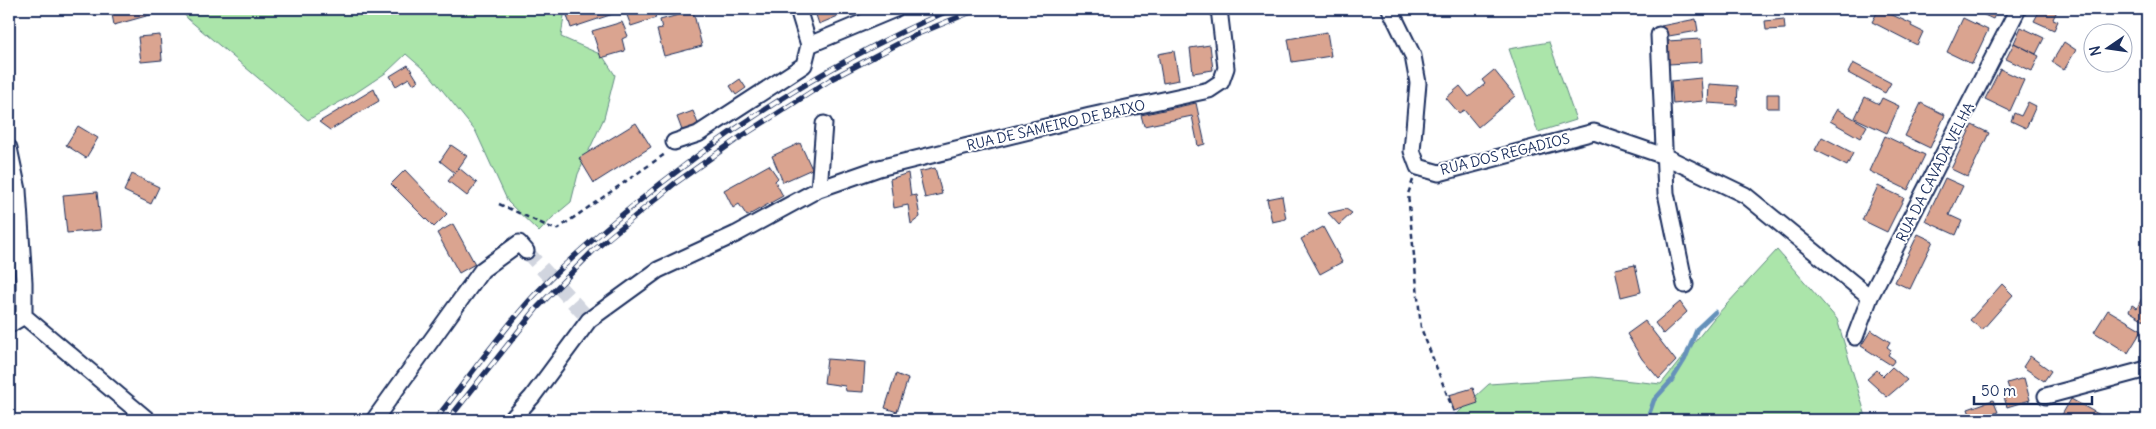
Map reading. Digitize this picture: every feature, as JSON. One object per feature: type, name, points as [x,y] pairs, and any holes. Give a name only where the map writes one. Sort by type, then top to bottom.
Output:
[{"type":"street","points":[[674,142],[698,134],[804,65],[809,46],[798,9]]},
{"type":"street","points":[[809,46],[895,9]]},
{"type":"street","name":"RUA DE SAMEIRO DE BAIXO","points":[[510,420],[532,397],[587,317],[658,270],[736,234],[819,190],[879,168],[1090,116],[1209,90],[1222,82],[1226,68],[1219,9]]},
{"type":"street","points":[[1390,9],[1413,56],[1418,83],[1412,151],[1418,167]]},
{"type":"street","name":"RUA DA CAVADA VELHA","points":[[1855,337],[1870,297],[2018,9]]},
{"type":"street","points":[[1658,35],[1666,193],[1685,285]]},
{"type":"street","points":[[819,190],[824,124]]},
{"type":"street","name":"RUA DOS REGADIOS","points":[[1418,167],[1439,173],[1594,132],[1664,156],[1745,195],[1870,297]]},
{"type":"street","points":[[9,148],[18,190],[24,282],[24,316]]},
{"type":"street","points":[[374,420],[482,270],[523,247]]},
{"type":"street","points":[[9,325],[24,316]]},
{"type":"street","points":[[24,316],[148,420]]},
{"type":"street","points":[[2046,396],[2147,369]]},
{"type":"path","points":[[499,204],[556,230],[666,153],[674,147],[674,142]]},
{"type":"path","points":[[1418,167],[1408,194],[1421,328],[1457,420]]},
{"type":"green space","points":[[180,9],[565,9],[561,37],[602,55],[615,75],[604,118],[578,174],[571,202],[539,232],[508,202],[476,132],[430,75],[406,54],[387,72],[354,94],[308,120],[188,19]]},
{"type":"green space","points":[[1549,42],[1576,120],[1538,132],[1509,49]]},
{"type":"green space","points":[[1777,250],[1837,319],[1867,420],[1450,420],[1489,384],[1593,377],[1661,384],[1714,318]]},
{"type":"building","points":[[79,9],[98,9],[97,15],[78,12]]},
{"type":"building","points":[[111,9],[155,9],[157,13],[114,25]]},
{"type":"building","points":[[565,9],[653,9],[656,18],[631,26],[625,10],[571,28]]},
{"type":"building","points":[[814,9],[842,9],[843,14],[819,24]]},
{"type":"building","points":[[1879,9],[1912,24],[1911,26],[1923,32],[1917,45],[1872,22]]},
{"type":"building","points":[[1971,9],[1998,9],[1993,19]]},
{"type":"building","points":[[2033,9],[2053,9],[2057,11],[2053,19],[2058,21],[2054,30],[2034,21],[2039,12]]},
{"type":"building","points":[[693,11],[702,46],[664,56],[657,30],[662,29],[660,20]]},
{"type":"building","points":[[1963,18],[1988,30],[1972,64],[1947,52]]},
{"type":"building","points":[[1696,19],[1698,31],[1663,37],[1661,26]]},
{"type":"building","points":[[1784,19],[1785,29],[1766,30],[1765,21]]},
{"type":"building","points":[[622,22],[628,36],[622,39],[625,51],[601,58],[592,31]]},
{"type":"building","points":[[2021,27],[2044,38],[2036,54],[2014,43]]},
{"type":"building","points":[[1327,32],[1331,56],[1292,62],[1288,39]]},
{"type":"building","points":[[160,35],[162,60],[141,62],[138,37]]},
{"type":"building","points":[[1701,39],[1702,62],[1669,64],[1667,41]]},
{"type":"building","points":[[2064,42],[2076,50],[2064,70],[2052,62]]},
{"type":"building","points":[[2014,43],[2039,56],[2032,71],[2006,59]]},
{"type":"building","points":[[1210,45],[1213,70],[1193,73],[1190,48]]},
{"type":"building","points":[[1174,51],[1179,80],[1163,83],[1158,54]]},
{"type":"building","points":[[1853,63],[1891,83],[1885,93],[1848,73]]},
{"type":"building","points":[[408,65],[418,81],[413,84],[409,78],[396,86],[390,76]]},
{"type":"building","points":[[2000,69],[2024,80],[2010,111],[1985,99]]},
{"type":"building","points":[[1494,70],[1515,96],[1478,127],[1464,110],[1459,113],[1446,98],[1460,86],[1469,97],[1485,84],[1482,80]]},
{"type":"building","points":[[1701,78],[1703,101],[1673,104],[1671,81]]},
{"type":"building","points":[[740,79],[746,88],[736,95],[730,86]]},
{"type":"building","points":[[1709,84],[1738,86],[1737,105],[1708,103]]},
{"type":"building","points":[[374,89],[379,101],[330,130],[319,122]]},
{"type":"building","points":[[1767,94],[1779,94],[1779,108],[1767,108]]},
{"type":"building","points":[[1865,97],[1879,104],[1882,98],[1899,106],[1887,133],[1855,118]]},
{"type":"building","points":[[2028,102],[2036,106],[2026,128],[2011,121],[2014,113],[2021,116]]},
{"type":"building","points":[[1196,103],[1205,144],[1198,146],[1192,116],[1144,126],[1141,115]]},
{"type":"building","points":[[1921,103],[1945,115],[1930,148],[1905,136]]},
{"type":"building","points":[[1837,109],[1867,126],[1860,138],[1830,121]]},
{"type":"building","points":[[693,111],[699,126],[683,133],[677,117]]},
{"type":"building","points":[[636,123],[651,147],[594,183],[579,158]]},
{"type":"building","points":[[1972,125],[1989,133],[1968,177],[1951,169]]},
{"type":"building","points":[[78,126],[98,138],[86,158],[66,145]]},
{"type":"building","points":[[1885,136],[1925,155],[1908,190],[1869,171]]},
{"type":"building","points":[[1822,137],[1853,153],[1847,166],[1815,150]]},
{"type":"building","points":[[800,143],[812,169],[783,182],[772,156]]},
{"type":"building","points":[[451,145],[467,156],[455,173],[440,161]]},
{"type":"building","points":[[769,165],[778,178],[775,181],[783,196],[747,216],[739,204],[733,208],[724,190]]},
{"type":"building","points":[[459,168],[477,183],[467,196],[448,181]]},
{"type":"building","points":[[935,168],[942,194],[925,198],[919,172]]},
{"type":"building","points":[[405,170],[447,214],[434,227],[391,184]]},
{"type":"building","points":[[908,173],[911,196],[916,195],[920,217],[911,224],[908,205],[894,208],[890,179]]},
{"type":"building","points":[[132,174],[159,187],[151,204],[124,191]]},
{"type":"building","points":[[1945,178],[1963,186],[1949,215],[1962,221],[1956,235],[1925,221]]},
{"type":"building","points":[[1878,186],[1904,198],[1887,232],[1862,220]]},
{"type":"building","points":[[97,192],[101,230],[67,233],[63,195]]},
{"type":"building","points":[[1282,196],[1286,219],[1272,222],[1267,199]]},
{"type":"building","points":[[1346,209],[1352,213],[1339,225],[1328,213]]},
{"type":"building","points":[[453,224],[475,264],[459,273],[437,233]]},
{"type":"building","points":[[1323,227],[1342,262],[1320,274],[1301,239]]},
{"type":"building","points":[[1918,234],[1933,241],[1910,289],[1895,282]]},
{"type":"building","points":[[1635,265],[1641,292],[1621,297],[1615,269]]},
{"type":"building","points":[[2002,284],[2013,295],[1982,330],[1970,320]]},
{"type":"building","points":[[2142,298],[2147,301],[2147,322],[2129,311],[2132,305],[2137,308]]},
{"type":"building","points":[[1680,302],[1687,312],[1663,334],[1655,323]]},
{"type":"building","points":[[2108,310],[2142,330],[2128,353],[2094,332]]},
{"type":"building","points":[[1645,321],[1676,361],[1659,379],[1642,359],[1627,334]]},
{"type":"building","points":[[1871,330],[1890,342],[1887,347],[1891,350],[1888,355],[1895,360],[1891,365],[1861,346]]},
{"type":"building","points":[[2030,356],[2051,371],[2044,381],[2023,367]]},
{"type":"building","points":[[827,359],[865,362],[863,392],[846,391],[845,386],[824,383]]},
{"type":"building","points":[[1892,367],[1907,380],[1887,397],[1867,379],[1877,370],[1883,376]]},
{"type":"building","points":[[896,374],[908,379],[897,412],[885,408]]},
{"type":"building","points":[[2024,378],[2030,400],[2007,407],[2004,397],[2011,395],[2007,383]]},
{"type":"building","points":[[1473,388],[1478,403],[1454,411],[1449,395]]},
{"type":"building","points":[[2071,399],[2100,415],[2097,420],[2059,420]]},
{"type":"building","points":[[1993,400],[1998,412],[1972,420],[1968,409]]},
{"type":"waterway","points":[[1647,420],[1654,400],[1672,380],[1685,359],[1697,329],[1715,312]]},
{"type":"tunnel","points":[[526,251],[585,315]]},
{"type":"railway","points":[[435,420],[505,330],[540,289],[587,245],[661,183],[740,126],[822,74],[864,51],[952,9]]},
{"type":"railway","points":[[448,420],[537,308],[593,251],[674,184],[736,140],[833,78],[915,35],[978,9]]}]
